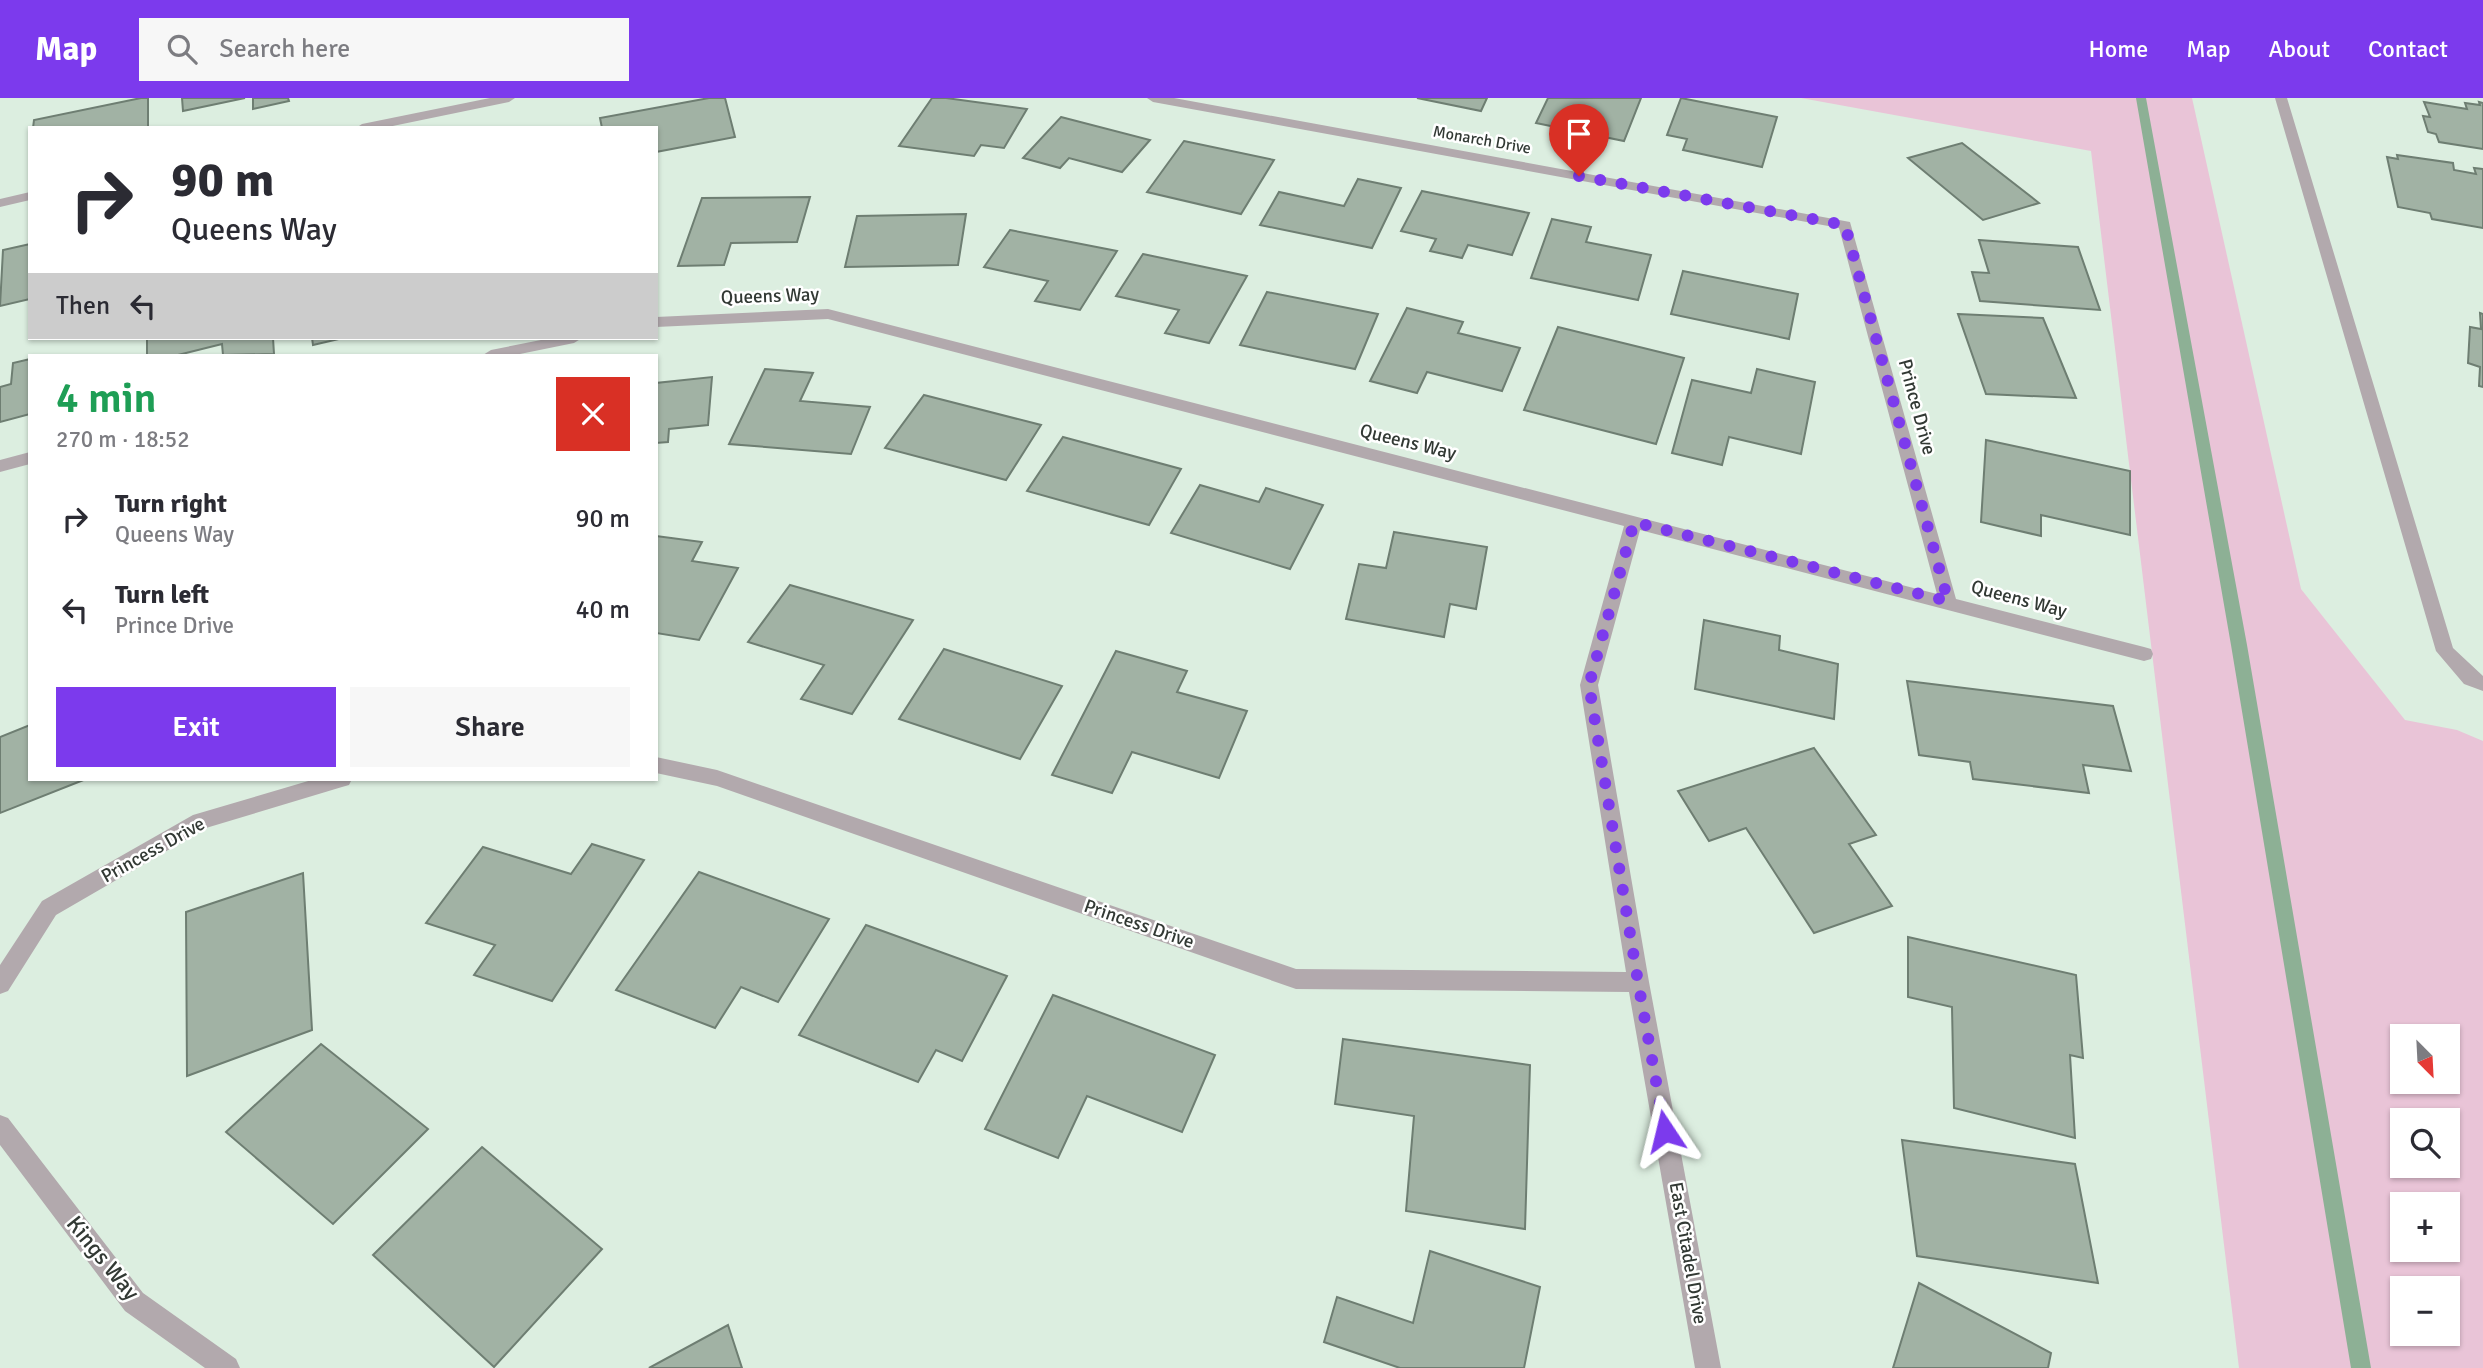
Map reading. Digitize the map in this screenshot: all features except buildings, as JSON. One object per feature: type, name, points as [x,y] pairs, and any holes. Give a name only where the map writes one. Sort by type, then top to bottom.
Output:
[{"type":"street","points":[[372,126],[509,98]]},
{"type":"street","name":"Monarch Drive","points":[[1153,98],[1845,225]]},
{"type":"street","points":[[2281,98],[2445,651],[2471,679],[2483,684]]},
{"type":"street","points":[[0,203],[28,196]]},
{"type":"street","name":"Prince Drive","points":[[1845,225],[1948,601]]},
{"type":"street","name":"Queens Way","points":[[658,321],[828,314],[1948,601],[2144,654]]},
{"type":"street","points":[[496,354],[564,340]]},
{"type":"street","points":[[0,466],[28,459]]},
{"type":"street","name":"East Citadel Drive","points":[[1634,522],[1589,685],[1638,982],[1708,1368]]},
{"type":"street","name":"Princess Drive","points":[[658,765],[717,778],[1296,979],[1638,982]]},
{"type":"street","name":"Princess Drive","points":[[0,984],[49,908],[200,821],[335,781]]},
{"type":"street","name":"Kings Way","points":[[0,1126],[134,1301],[227,1368]]},
{"type":"shaded area","points":[[1801,98],[2192,98],[2301,589],[2405,720],[2457,730],[2483,741],[2483,1368],[2239,1368],[2091,151]]},
{"type":"waterway","points":[[2141,98],[2239,645],[2361,1368]]},
{"type":"route","points":[[1579,176],[1845,225],[1948,601],[1634,522],[1589,685],[1665,1131]]}]
